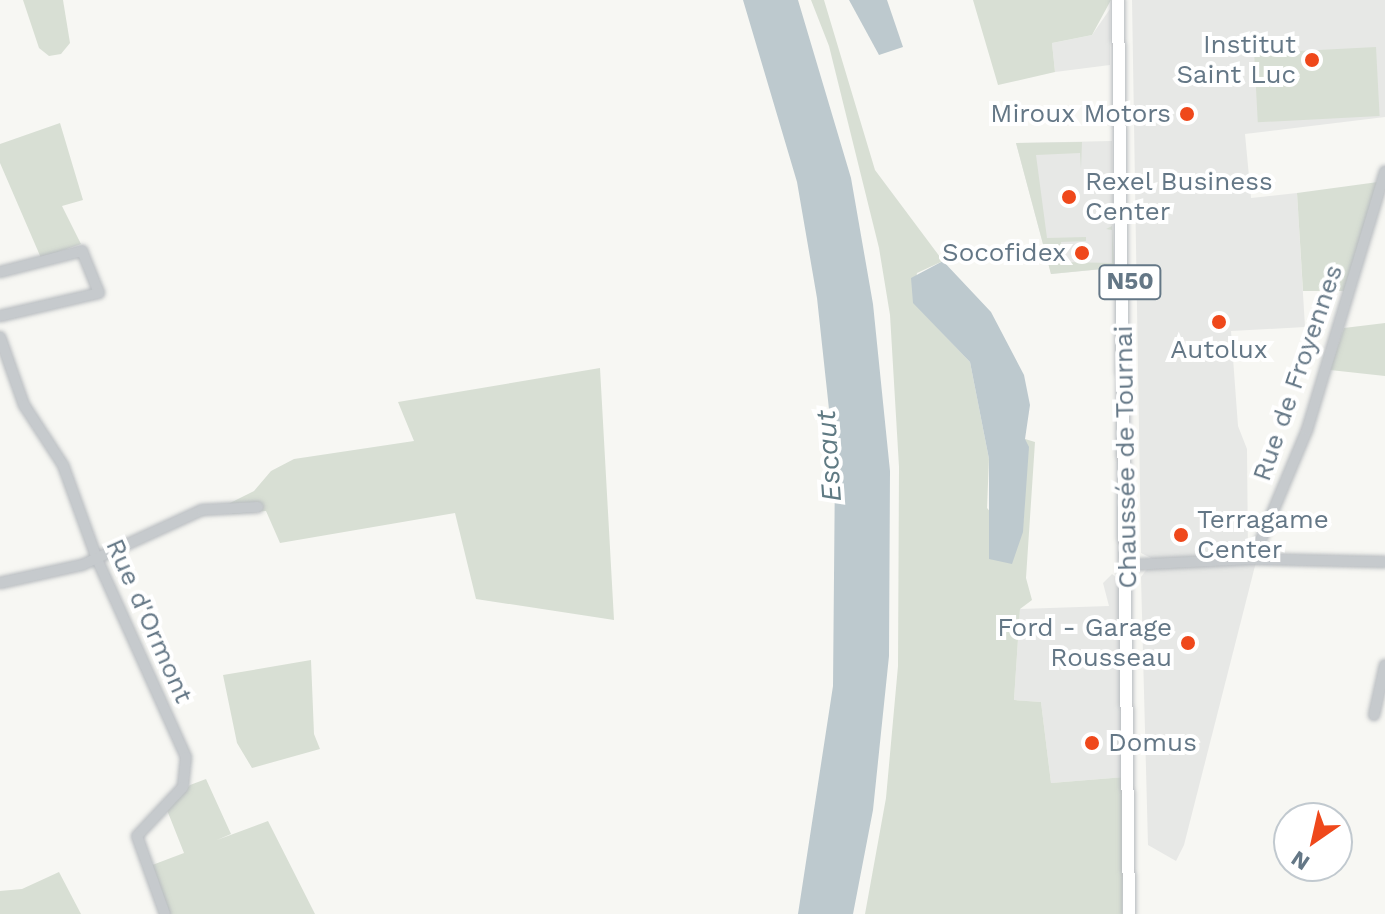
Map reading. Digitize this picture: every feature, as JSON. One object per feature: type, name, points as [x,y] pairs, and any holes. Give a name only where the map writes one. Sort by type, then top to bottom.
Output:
[{"type":"main road","name":"Chaussée de Tournai","points":[[1118,0],[1131,564],[1129,914]]},
{"type":"main road","name":"Chaussée de Tournai","points":[[1126,0],[1136,914]]},
{"type":"street","name":"Rue de Froyennes","points":[[1253,559],[1307,430],[1385,171]]},
{"type":"street","points":[[0,272],[82,251],[99,293],[0,316]]},
{"type":"street","name":"Rue d'Ormont","points":[[0,337],[24,405],[63,465],[97,559],[188,766],[183,787],[137,836],[165,914]]},
{"type":"street","points":[[0,583],[97,559],[202,510],[258,507]]},
{"type":"street","points":[[1131,564],[1253,559],[1385,562]]},
{"type":"street","points":[[1374,715],[1385,665]]},
{"type":"shaded area","points":[[23,0],[63,0],[70,43],[61,54],[49,56],[39,48]]},
{"type":"shaded area","points":[[743,0],[798,0],[851,178],[873,304],[890,471],[889,656],[873,810],[853,914],[798,914],[833,686],[835,465],[817,298],[797,182]]},
{"type":"shaded area","points":[[811,0],[824,0],[875,170],[943,261],[917,273],[913,302],[970,362],[989,459],[987,508],[1016,542],[1024,518],[1025,439],[1035,442],[1026,578],[1032,600],[1020,609],[1014,700],[1041,702],[1051,783],[1125,777],[1122,914],[865,914],[886,798],[898,666],[899,467],[890,315],[879,248],[829,46]]},
{"type":"shaded area","points":[[849,0],[887,0],[903,47],[879,55]]},
{"type":"shaded area","points":[[973,0],[1111,0],[1092,35],[1052,43],[1055,72],[998,85]]},
{"type":"shaded area","points":[[1132,0],[1385,0],[1385,117],[1245,134],[1251,198],[1297,193],[1305,327],[1231,331],[1238,426],[1247,449],[1248,554],[1155,560],[1141,553]]},
{"type":"shaded area","points":[[1110,9],[1110,65],[1055,72],[1052,43],[1092,35]]},
{"type":"shaded area","points":[[1376,47],[1380,116],[1258,122],[1254,53]]},
{"type":"shaded area","points":[[60,123],[83,200],[62,206],[81,244],[41,258],[0,163],[0,144]]},
{"type":"shaded area","points":[[1112,141],[1114,268],[1051,274],[1016,143]]},
{"type":"shaded area","points":[[1082,142],[1081,169],[1080,153],[1036,155],[1047,238],[1086,237],[1086,241],[1061,242],[1063,262],[1112,263],[1112,230],[1106,229],[1112,226],[1114,264],[1112,268],[1051,274],[1016,143]]},
{"type":"shaded area","points":[[1378,182],[1346,291],[1303,291],[1297,193]]},
{"type":"shaded area","points":[[943,261],[991,312],[1024,375],[1030,405],[1025,439],[1029,447],[1023,532],[1012,564],[989,559],[989,459],[970,362],[913,303],[911,278]]},
{"type":"shaded area","points":[[1385,323],[1385,376],[1330,370],[1344,328]]},
{"type":"shaded area","points":[[600,368],[614,620],[476,599],[455,513],[280,543],[266,511],[232,514],[228,504],[254,491],[271,471],[294,459],[414,441],[398,402]]},
{"type":"shaded area","points":[[1256,562],[1184,845],[1176,861],[1148,845],[1141,577],[1147,569]]},
{"type":"shaded area","points":[[1112,574],[1122,582],[1125,777],[1051,783],[1041,702],[1014,700],[1020,609],[1109,606],[1103,583]]},
{"type":"shaded area","points":[[311,660],[314,734],[320,749],[252,768],[237,743],[223,675]]},
{"type":"shaded area","points":[[206,779],[231,834],[217,840],[268,821],[315,914],[166,914],[147,867],[184,853],[167,810],[190,785]]},
{"type":"shaded area","points":[[59,872],[81,914],[0,914],[0,891],[22,889]]},
{"type":"place","name":"Institut Saint Luc","points":[[1312,60]]},
{"type":"place","name":"Miroux Motors","points":[[1187,114]]},
{"type":"place","name":"Rexel Business Center","points":[[1069,197]]},
{"type":"place","name":"Socofidex","points":[[1082,253]]},
{"type":"place","name":"Autolux","points":[[1219,322]]},
{"type":"place","name":"Terragame Center","points":[[1181,535]]},
{"type":"place","name":"Ford - Garage Rousseau","points":[[1188,643]]},
{"type":"place","name":"Domus","points":[[1092,743]]},
{"type":"water label","name":"Escaut","points":[[829,456]]}]
